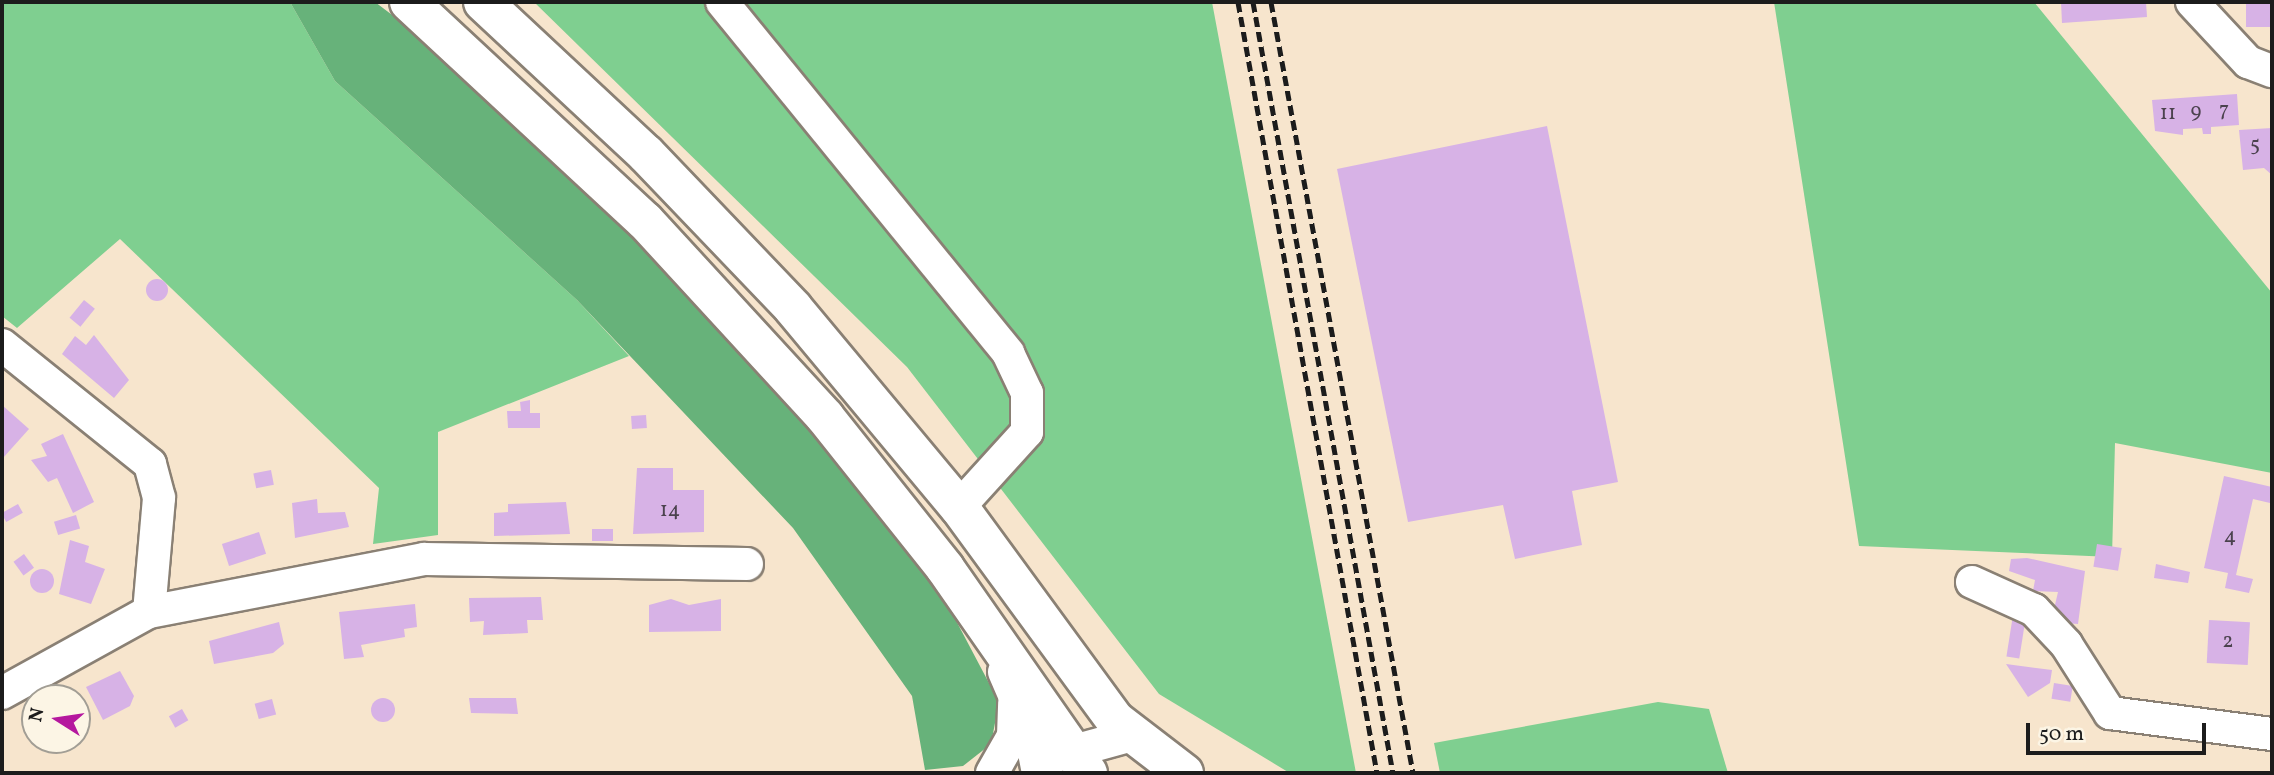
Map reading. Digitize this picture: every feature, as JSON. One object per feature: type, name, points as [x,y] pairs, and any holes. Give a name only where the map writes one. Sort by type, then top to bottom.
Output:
[{"type":"main road","points":[[409,2],[554,131],[751,333],[864,463],[989,631],[1051,766]]},
{"type":"main road","points":[[482,2],[720,230],[959,507],[1101,703],[1132,735],[1184,773]]},
{"type":"street","points":[[722,2],[1008,353],[1027,393],[1027,432],[959,507]]},
{"type":"street","points":[[2192,2],[2248,62],[2272,72]]},
{"type":"street","points":[[2,345],[149,464],[159,498],[148,566],[149,612]]},
{"type":"street","points":[[2,693],[149,612],[424,559],[747,564]]},
{"type":"street","points":[[1972,582],[2034,610],[2066,645],[2110,713],[2272,734]]},
{"type":"street","points":[[989,631],[1013,694],[1051,766],[1132,735]]},
{"type":"street","points":[[992,773],[1013,736],[1013,694]]},
{"type":"green space","points":[[2,2],[290,2],[335,81],[577,300],[629,356],[438,432],[438,535],[373,544],[379,488],[120,239],[17,328],[2,316]]},
{"type":"green space","points":[[290,2],[375,2],[486,86],[690,289],[840,460],[942,594],[999,702],[991,744],[963,766],[925,770],[912,696],[793,528],[577,300],[335,81]]},
{"type":"green space","points":[[534,2],[1212,2],[1356,773],[1288,772],[1159,694],[907,367]]},
{"type":"green space","points":[[1774,2],[2034,2],[2272,293],[2272,473],[2115,443],[2112,557],[1859,546]]},
{"type":"green space","points":[[1658,702],[1709,709],[1728,773],[1440,773],[1434,743]]},
{"type":"building","points":[[2061,2],[2146,2],[2147,17],[2062,23]]},
{"type":"building","points":[[2246,2],[2272,2],[2272,27],[2246,27]]},
{"type":"building","points":[[2237,94],[2239,125],[2211,127],[2211,134],[2203,134],[2202,128],[2183,129],[2183,135],[2155,131],[2152,100]]},
{"type":"building","points":[[1547,126],[1618,482],[1572,491],[1582,545],[1515,559],[1503,505],[1408,522],[1337,169]]},
{"type":"building","points":[[2272,128],[2272,175],[2264,168],[2243,170],[2239,130]]},
{"type":"building","points":[[157,279],[165,282],[168,290],[165,298],[157,301],[149,298],[146,290],[149,282]]},
{"type":"building","points":[[84,300],[95,309],[80,327],[70,318]]},
{"type":"building","points":[[94,335],[129,380],[114,398],[62,354],[75,336],[86,345]]},
{"type":"building","points":[[530,400],[530,413],[540,413],[540,428],[508,428],[507,411],[521,411],[520,402]]},
{"type":"building","points":[[2,405],[29,429],[3,458],[2,457]]},
{"type":"building","points":[[646,415],[647,428],[632,429],[631,416]]},
{"type":"building","points":[[63,434],[94,502],[73,513],[57,478],[48,482],[31,460],[47,456],[41,444]]},
{"type":"building","points":[[637,468],[673,468],[673,490],[704,490],[704,532],[633,534]]},
{"type":"building","points":[[271,470],[274,485],[256,488],[253,473]]},
{"type":"building","points":[[2224,476],[2272,487],[2270,503],[2253,499],[2236,575],[2253,579],[2249,593],[2225,588],[2228,573],[2204,568]]},
{"type":"building","points":[[317,499],[318,513],[345,512],[349,527],[295,538],[292,503]]},
{"type":"building","points":[[566,502],[570,534],[494,536],[494,513],[508,512],[508,504]]},
{"type":"building","points":[[18,504],[23,513],[6,522],[2,513]]},
{"type":"building","points":[[76,515],[80,528],[58,535],[54,522]]},
{"type":"building","points":[[592,529],[613,529],[613,541],[592,541]]},
{"type":"building","points":[[259,532],[266,554],[229,566],[222,544]]},
{"type":"building","points":[[70,540],[89,546],[85,562],[105,569],[91,604],[59,594]]},
{"type":"building","points":[[2097,544],[2122,548],[2118,571],[2093,567]]},
{"type":"building","points":[[24,554],[34,568],[23,575],[13,562]]},
{"type":"building","points":[[2027,558],[2085,571],[2078,624],[2051,622],[2058,592],[2033,591],[2035,580],[2009,571],[2011,559]]},
{"type":"building","points":[[2156,564],[2190,572],[2188,583],[2154,578]]},
{"type":"building","points":[[42,569],[51,572],[54,581],[51,590],[42,593],[33,590],[30,581],[33,572]]},
{"type":"building","points":[[541,597],[543,620],[527,620],[528,633],[483,635],[484,621],[470,622],[469,598]]},
{"type":"building","points":[[671,599],[689,605],[721,599],[721,631],[649,632],[649,605]]},
{"type":"building","points":[[415,604],[417,627],[404,629],[405,637],[361,645],[364,657],[344,659],[339,612]]},
{"type":"building","points":[[2013,615],[2026,617],[2019,659],[2006,656]]},
{"type":"building","points":[[2209,620],[2250,622],[2248,665],[2207,663]]},
{"type":"building","points":[[279,622],[284,644],[273,653],[214,664],[209,641]]},
{"type":"building","points":[[2006,664],[2052,670],[2050,683],[2028,697]]},
{"type":"building","points":[[120,671],[134,696],[130,706],[103,720],[91,697],[91,685]]},
{"type":"building","points":[[2054,683],[2073,686],[2070,702],[2051,699]]},
{"type":"building","points":[[383,698],[394,705],[395,710],[388,721],[383,722],[372,715],[371,710],[378,699]]},
{"type":"building","points":[[469,698],[516,698],[518,714],[471,713]]},
{"type":"building","points":[[272,699],[276,714],[259,719],[255,704]]},
{"type":"building","points":[[182,709],[188,720],[175,728],[169,716]]},
{"type":"railway","points":[[1238,2],[1377,773]]},
{"type":"railway","points":[[1253,2],[1393,773]]},
{"type":"railway","points":[[1271,2],[1413,773]]}]
